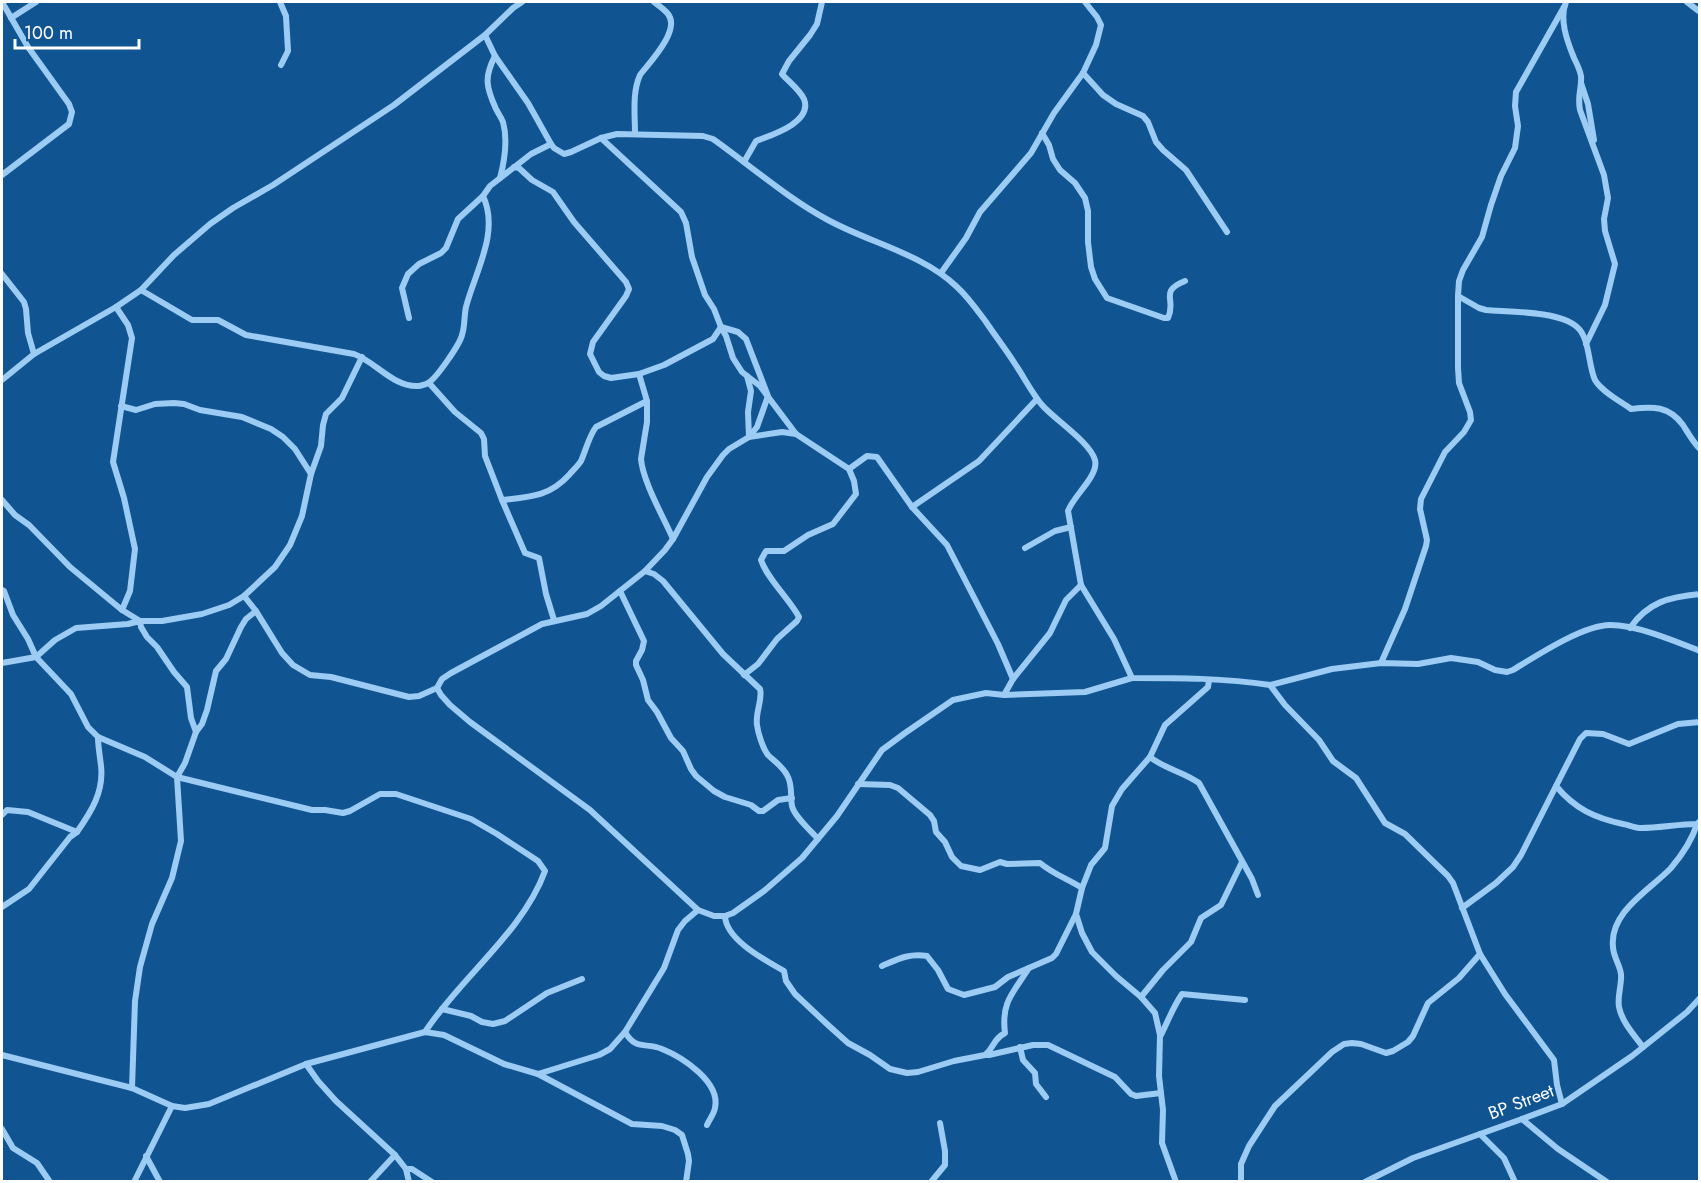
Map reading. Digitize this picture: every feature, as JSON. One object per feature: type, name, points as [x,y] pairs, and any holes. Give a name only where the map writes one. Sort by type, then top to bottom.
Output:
[{"type":"street","points":[[2,2],[28,47],[69,104],[72,112],[69,124],[2,175]]},
{"type":"street","points":[[11,18],[36,2]]},
{"type":"street","points":[[280,2],[286,16],[288,51],[282,66]]},
{"type":"street","points":[[2,380],[34,354],[141,290],[174,255],[210,224],[394,105],[485,35],[522,2]]},
{"type":"street","points":[[635,134],[637,82],[671,32],[672,22],[669,15],[654,2]]},
{"type":"street","points":[[744,162],[756,141],[778,133],[802,117],[805,108],[803,98],[782,74],[789,61],[810,35],[816,24],[822,2]]},
{"type":"street","points":[[941,273],[966,238],[980,212],[1031,153],[1054,113],[1083,74],[1096,45],[1101,25],[1085,2]]},
{"type":"street","points":[[1687,2],[1700,12]]},
{"type":"street","points":[[1565,4],[1563,21],[1581,74],[1578,100],[1580,110],[1604,175],[1608,198],[1604,219],[1605,231],[1615,264],[1605,305],[1586,344]]},
{"type":"street","points":[[1381,663],[1405,609],[1426,546],[1427,540],[1420,509],[1421,500],[1445,452],[1464,432],[1471,420],[1458,368],[1459,281],[1482,237],[1491,205],[1515,148],[1518,126],[1515,106],[1516,92],[1565,4]]},
{"type":"street","points":[[485,35],[495,56],[528,103],[551,144],[564,154],[601,138],[617,134],[703,136],[714,139],[789,195],[828,220],[941,273],[958,288],[1010,356],[1037,399],[1076,436],[1095,461],[1092,476],[1070,504],[1068,511],[1081,585],[1114,639],[1132,678]]},
{"type":"street","points":[[495,56],[486,76],[491,98],[503,122],[506,154],[500,178]]},
{"type":"street","points":[[1083,74],[1103,95],[1116,104],[1143,116],[1156,142],[1186,170],[1227,232]]},
{"type":"street","points":[[1042,133],[1060,170],[1075,183],[1085,198],[1088,211],[1091,267],[1095,279],[1107,298],[1168,318],[1172,310],[1171,289],[1185,281]]},
{"type":"street","points":[[601,138],[681,212],[686,223],[692,257],[705,295],[714,309],[733,358],[742,372],[760,386],[796,434],[849,469],[854,481],[856,494],[833,524],[808,535],[784,552],[766,551],[761,560],[765,570],[791,603],[798,617],[797,621],[777,639],[758,664],[744,675]]},
{"type":"street","points":[[409,318],[402,288],[408,274],[419,264],[446,248],[458,219],[483,196],[490,186],[531,154],[551,144]]},
{"type":"street","points":[[514,167],[519,168],[532,180],[553,192],[574,222],[626,282],[629,289],[627,296],[593,342],[590,354],[598,372],[611,378],[639,374],[664,365],[713,339],[721,327]]},
{"type":"street","points":[[141,290],[192,320],[218,320],[246,335],[354,354],[399,382],[418,386],[429,383],[454,352],[462,336],[466,309],[487,244],[488,216],[487,204],[483,196]]},
{"type":"street","points":[[2,273],[24,302],[27,333],[34,354]]},
{"type":"street","points":[[1458,296],[1486,310],[1540,314],[1565,320],[1578,328],[1586,344],[1594,378],[1600,386],[1631,409],[1653,406],[1671,414],[1681,423],[1700,449]]},
{"type":"street","points":[[116,307],[128,325],[132,338],[113,462],[124,498],[135,549],[130,591],[122,610]]},
{"type":"street","points":[[721,327],[738,332],[746,339],[768,396],[760,421],[749,438]]},
{"type":"street","points":[[2,663],[36,657],[55,640],[75,628],[162,621],[202,614],[229,605],[244,596],[275,567],[290,545],[302,516],[311,474],[321,446],[326,414],[342,398],[362,357]]},
{"type":"street","points":[[639,374],[646,401],[647,422],[642,465],[673,538]]},
{"type":"street","points":[[747,376],[751,391],[748,412],[749,438]]},
{"type":"street","points":[[429,383],[484,439],[485,456],[501,500],[525,553],[539,558],[554,620]]},
{"type":"street","points":[[912,507],[979,461],[1037,399]]},
{"type":"street","points":[[501,500],[538,496],[560,485],[579,464],[596,427],[646,401]]},
{"type":"street","points":[[121,405],[136,410],[155,404],[174,403],[243,417],[283,437],[295,449],[311,474]]},
{"type":"street","points":[[244,596],[282,653],[293,665],[310,675],[331,677],[409,697],[419,696],[437,688],[442,679],[451,673],[542,624],[587,614],[601,606],[645,571],[665,550],[707,477],[729,449],[749,438],[782,432],[796,434]]},
{"type":"street","points":[[849,469],[867,456],[877,457],[912,507],[947,545],[998,644],[1013,679]]},
{"type":"street","points":[[2,500],[69,567],[122,610],[140,621],[147,637],[187,687],[191,718],[196,732]]},
{"type":"street","points":[[1024,548],[1056,531],[1071,526]]},
{"type":"street","points":[[645,571],[663,581],[723,654],[760,688],[757,726],[766,754],[779,763],[788,776],[792,787],[792,807],[795,814],[818,839]]},
{"type":"street","points":[[1004,694],[1013,679],[1050,633],[1066,600],[1081,585]]},
{"type":"street","points":[[2,590],[36,657],[71,694],[88,727],[98,737],[145,757],[177,777],[312,810],[343,813],[380,794],[396,794],[471,819],[538,861],[545,871],[540,886],[514,925],[425,1032]]},
{"type":"street","points":[[620,591],[644,641],[636,665],[648,700],[671,738],[683,751],[696,776],[714,791],[751,805],[759,811],[763,811],[778,800],[792,798]]},
{"type":"street","points":[[1630,628],[1639,616],[1654,604],[1700,594]]},
{"type":"street","points":[[132,1088],[135,1001],[140,967],[152,924],[172,878],[181,841],[177,777],[185,763],[196,732],[202,724],[216,671],[226,659],[246,619],[256,611]]},
{"type":"street","points":[[437,688],[450,705],[471,722],[590,810],[698,910],[714,916],[725,916],[764,891],[802,858],[837,816],[882,750],[953,700],[986,693],[1085,692],[1132,678],[1200,678],[1270,685],[1332,669],[1381,663],[1418,664],[1451,658],[1478,662],[1495,670],[1507,672],[1551,646],[1594,628],[1610,625],[1672,640],[1700,651]]},
{"type":"street","points":[[882,966],[906,956],[916,954],[927,956],[948,989],[964,995],[995,987],[1008,977],[1052,958],[1076,914],[1082,888],[1091,865],[1105,848],[1112,806],[1122,789],[1150,757],[1165,724],[1208,687],[1209,680]]},
{"type":"street","points":[[1270,685],[1319,740],[1333,761],[1356,778],[1385,823],[1405,834],[1453,883],[1480,954],[1505,994],[1554,1060],[1562,1104]]},
{"type":"street","points":[[1462,908],[1496,883],[1513,867],[1580,739],[1586,733],[1603,734],[1629,744],[1678,724],[1700,722]]},
{"type":"street","points":[[2,907],[29,889],[70,837],[77,832],[94,806],[99,793],[101,768],[98,737]]},
{"type":"street","points":[[1150,757],[1160,765],[1191,777],[1199,783],[1252,879],[1258,895]]},
{"type":"street","points":[[858,784],[890,785],[898,788],[930,815],[936,832],[945,842],[951,857],[961,866],[980,870],[1000,862],[1007,864],[1040,863],[1051,872],[1082,888]]},
{"type":"street","points":[[1556,786],[1563,795],[1592,816],[1609,821],[1640,828],[1698,823],[1679,858],[1628,909],[1618,921],[1614,934],[1612,948],[1621,974],[1619,1007],[1628,1026],[1643,1047]]},
{"type":"street","points":[[2,815],[7,810],[28,812],[77,832]]},
{"type":"street","points":[[1141,997],[1163,970],[1191,942],[1201,918],[1221,905],[1242,862]]},
{"type":"street","points":[[538,1074],[599,1055],[610,1049],[626,1032],[664,968],[678,930],[698,910]]},
{"type":"street","points":[[1076,914],[1082,933],[1092,952],[1155,1013],[1160,1035],[1162,1143],[1176,1182]]},
{"type":"street","points":[[725,916],[730,930],[745,946],[784,971],[786,981],[795,994],[848,1043],[890,1069],[907,1073],[918,1072],[1020,1047],[1048,1046],[1115,1077],[1131,1094],[1136,1096],[1161,1093]]},
{"type":"street","points":[[1242,1182],[1241,1164],[1249,1146],[1275,1106],[1332,1052],[1344,1044],[1361,1044],[1386,1053],[1408,1042],[1428,1003],[1459,978],[1480,954]]},
{"type":"street","points":[[985,1055],[996,1038],[1005,1033],[1003,1020],[1008,1000],[1029,968]]},
{"type":"street","points":[[442,1009],[493,1024],[505,1021],[547,993],[582,979]]},
{"type":"street","points":[[1160,1035],[1173,1005],[1182,994],[1245,1000]]},
{"type":"street","name":"BP Street","points":[[1365,1182],[1413,1158],[1562,1104],[1643,1047],[1687,1012],[1700,998]]},
{"type":"street","points":[[2,1054],[132,1088],[172,1106],[185,1107],[209,1104],[306,1064],[425,1032],[444,1035],[504,1064],[538,1074],[632,1124],[663,1126],[675,1130],[682,1135],[688,1154],[686,1182]]},
{"type":"street","points":[[626,1032],[632,1042],[660,1047],[700,1072],[708,1081],[714,1091],[715,1108],[707,1125]]},
{"type":"street","points":[[1020,1047],[1023,1060],[1035,1072],[1036,1084],[1046,1097]]},
{"type":"street","points":[[306,1064],[336,1101],[395,1155],[406,1169],[409,1182]]},
{"type":"street","points":[[134,1182],[172,1106]]},
{"type":"street","points":[[1522,1119],[1558,1149],[1608,1182]]},
{"type":"street","points":[[931,1182],[945,1165],[940,1123]]},
{"type":"street","points":[[2,1129],[13,1148],[38,1164],[50,1182]]},
{"type":"street","points":[[1480,1134],[1503,1158],[1515,1182]]},
{"type":"street","points":[[370,1182],[395,1155]]},
{"type":"street","points":[[146,1156],[160,1182]]},
{"type":"street","points":[[406,1169],[432,1182]]}]
